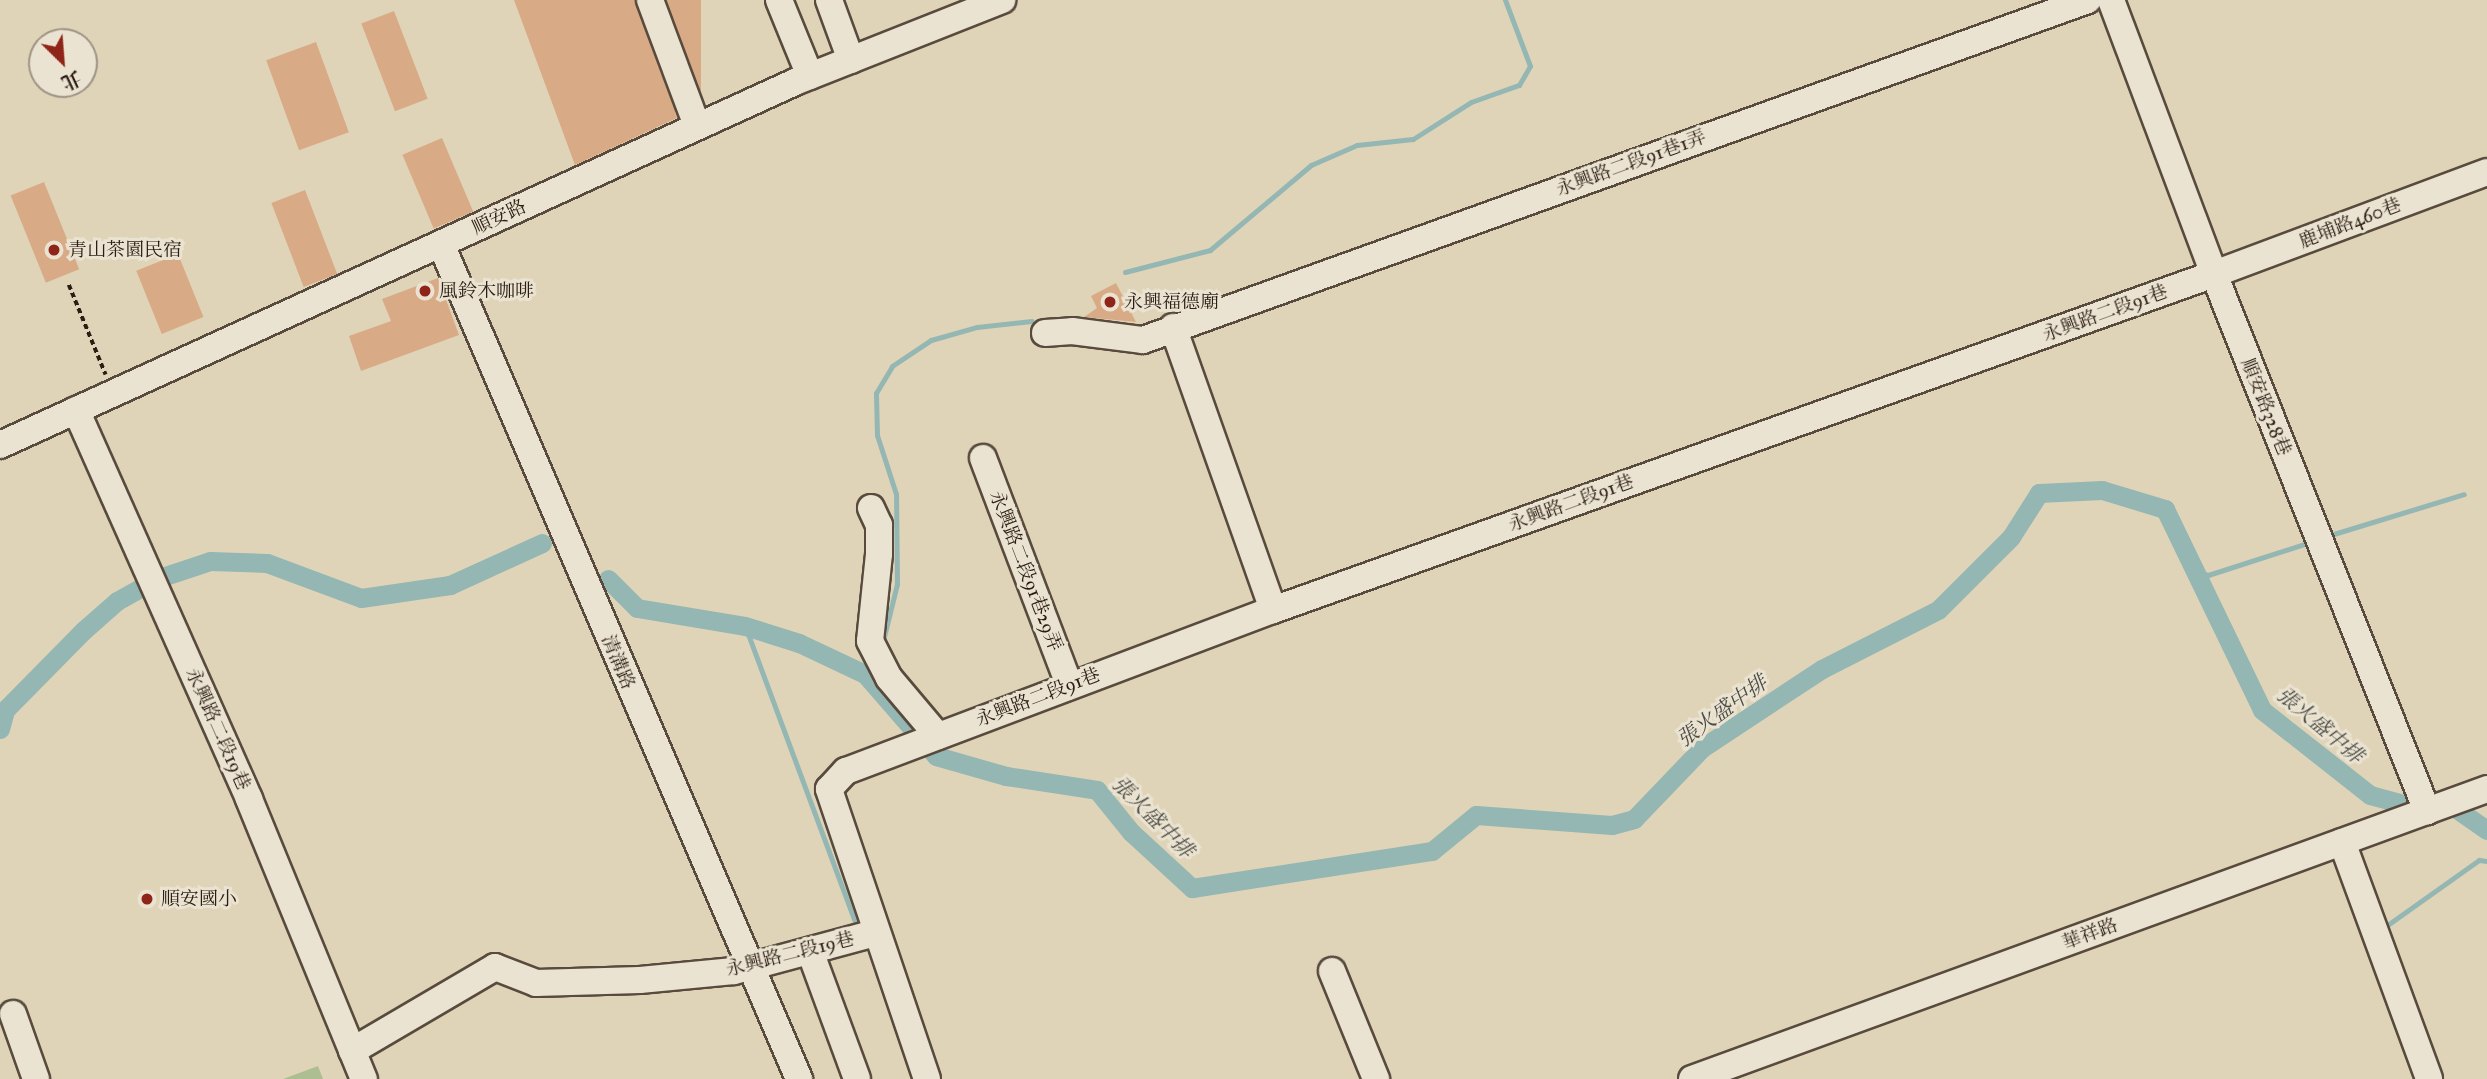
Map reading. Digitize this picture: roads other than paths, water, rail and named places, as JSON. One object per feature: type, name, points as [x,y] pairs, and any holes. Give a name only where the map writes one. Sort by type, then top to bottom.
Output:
[{"type":"street","points":[[650,0],[697,126]]},
{"type":"street","points":[[779,0],[810,76]]},
{"type":"street","points":[[829,0],[851,60]]},
{"type":"street","name":"順安路","points":[[0,445],[697,126],[810,76],[1002,0]]},
{"type":"street","name":"永興路二段91巷1弄","points":[[1045,333],[1072,331],[1143,340],[2088,0]]},
{"type":"street","name":"順安路328巷","points":[[2111,0],[2214,274],[2427,811]]},
{"type":"street","name":"鹿埔路460巷","points":[[2214,274],[2487,172]]},
{"type":"street","name":"清溝路","points":[[441,244],[748,967],[799,1079]]},
{"type":"street","name":"永興路二段91巷","points":[[927,1079],[875,933],[829,789],[846,771],[1069,684],[2214,274]]},
{"type":"street","points":[[1173,327],[1273,610]]},
{"type":"street","name":"永興路二段19巷","points":[[76,410],[149,573],[363,1079]]},
{"type":"street","name":"永興路二段91巷29弄","points":[[983,458],[1069,684]]},
{"type":"street","points":[[871,509],[879,525],[879,554],[870,641],[926,740]]},
{"type":"street","name":"華祥路","points":[[1692,1079],[2487,789]]},
{"type":"street","points":[[2342,842],[2429,1079]]},
{"type":"street","name":"永興路二段19巷","points":[[352,1051],[495,967],[536,983],[640,979],[748,967],[875,933]]},
{"type":"street","points":[[810,951],[857,1079]]},
{"type":"street","points":[[1332,971],[1376,1079]]},
{"type":"street","points":[[13,1014],[36,1079]]},
{"type":"waterway","points":[[1125,272],[1210,250],[1311,165],[1357,145],[1413,139],[1471,102],[1519,85],[1530,66],[1505,0]]},
{"type":"waterway","points":[[882,645],[897,584],[896,494],[877,435],[876,393],[892,366],[931,340],[977,327],[1032,321]]},
{"type":"waterway","name":"張火盛中排","points":[[608,579],[637,608],[745,626],[799,643],[865,674],[936,756],[1006,776],[1097,790],[1131,832],[1192,888],[1432,851],[1476,815],[1612,825],[1634,819],[1702,748],[1822,669],[1938,610],[2011,537],[2039,493],[2102,490],[2165,509],[2262,710],[2370,795],[2407,805]]},
{"type":"waterway","points":[[2327,536],[2464,494]]},
{"type":"waterway","points":[[2195,571],[2208,575],[2311,542]]},
{"type":"waterway","points":[[0,729],[5,710],[84,630],[117,601],[156,579],[210,561],[267,563],[361,598],[450,585],[542,543]]},
{"type":"waterway","points":[[745,626],[856,924]]},
{"type":"waterway","points":[[865,674],[872,663]]},
{"type":"waterway","name":"張火盛中排","points":[[2458,810],[2487,830]]},
{"type":"waterway","points":[[2386,926],[2479,860],[2487,861]]},
{"type":"place","name":"青山茶園民宿","points":[[54,250]]},
{"type":"place","name":"風鈴木咖啡","points":[[425,291]]},
{"type":"place","name":"永興福德廟","points":[[1110,302]]},
{"type":"place","name":"順安國小","points":[[147,899]]}]
